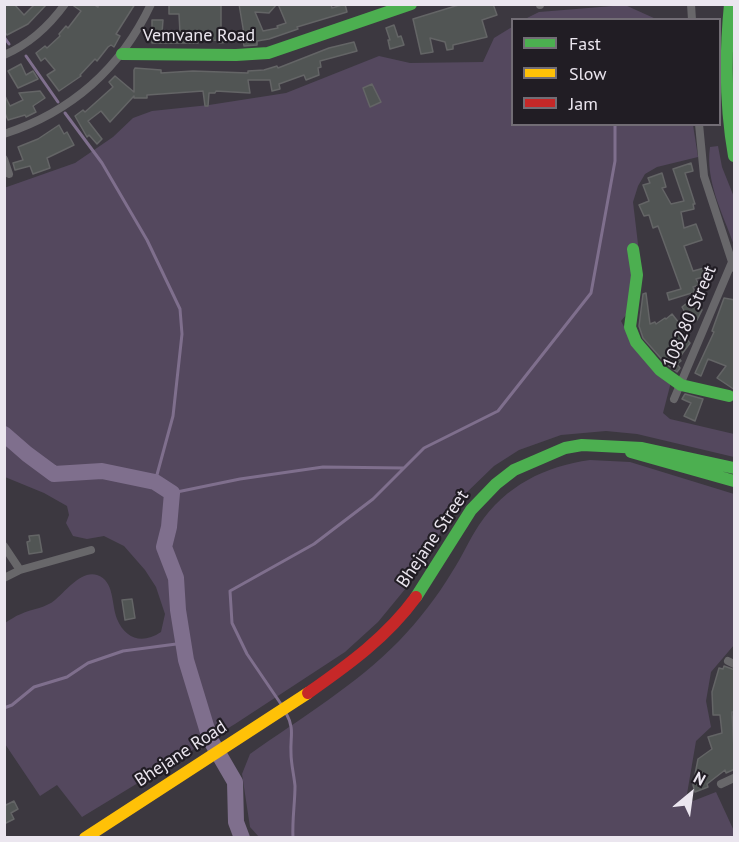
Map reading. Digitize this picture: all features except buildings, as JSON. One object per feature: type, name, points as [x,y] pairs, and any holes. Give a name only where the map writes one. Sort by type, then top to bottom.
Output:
[{"type":"street","points":[[4,55],[35,37],[57,16],[65,4]]},
{"type":"street","points":[[4,134],[27,127],[60,109],[90,87],[122,54],[151,4]]},
{"type":"street","name":"Vemvane Road","points":[[122,54],[268,53],[411,4]]},
{"type":"street","points":[[730,4],[727,95],[735,156]]},
{"type":"street","points":[[699,126],[704,176],[733,265]]},
{"type":"street","points":[[4,159],[9,174]]},
{"type":"street","points":[[633,249],[637,275],[630,320],[632,335],[660,370],[681,385]]},
{"type":"street","name":"108280 Street","points":[[674,399],[733,265]]},
{"type":"street","name":"108280 Street","points":[[681,385],[729,396]]},
{"type":"street","name":"Bhejane Street","points":[[297,701],[354,661],[402,616],[428,580],[471,510],[496,484],[514,470],[565,448],[600,445],[665,451],[735,468]]},
{"type":"street","name":"Bhejane Street","points":[[622,448],[659,461],[735,481]]},
{"type":"street","points":[[4,546],[20,570]]},
{"type":"street","points":[[4,578],[20,570],[91,550]]},
{"type":"street","name":"Bhejane Road","points":[[86,837],[297,701]]},
{"type":"street","points":[[721,784],[735,778]]},
{"type":"shaded area","points":[[625,5],[654,18],[527,18],[539,12]]},
{"type":"shaded area","points":[[511,28],[511,126],[693,126],[698,157],[657,167],[645,174],[638,186],[633,202],[642,278],[626,315],[621,321],[633,344],[671,382],[663,413],[670,419],[734,434],[734,457],[637,434],[606,431],[561,435],[519,450],[494,466],[463,496],[406,588],[378,622],[345,652],[235,724],[82,817],[57,785],[40,796],[5,744],[5,623],[51,603],[79,579],[91,574],[107,582],[117,619],[130,636],[142,639],[161,632],[165,614],[156,587],[124,546],[104,536],[87,539],[73,536],[66,523],[69,515],[67,506],[44,493],[5,477],[4,188],[75,163],[113,137],[133,118],[152,111],[286,93],[379,56],[410,63],[483,62],[494,38]]},
{"type":"shaded area","points":[[718,146],[722,167],[734,197],[734,245],[712,185],[710,147]]},
{"type":"shaded area","points":[[590,460],[630,462],[734,494],[734,645],[711,672],[706,701],[711,727],[696,741],[687,794],[693,801],[716,792],[734,831],[734,837],[259,837],[250,827],[242,774],[250,754],[346,687],[399,641],[434,599],[479,525],[501,499],[527,480],[542,473],[557,467]]},
{"type":"waterway","points":[[4,37],[9,44]]},
{"type":"waterway","points":[[26,56],[58,102]]},
{"type":"waterway","points":[[65,113],[102,163],[147,240],[180,309],[182,334],[173,416],[155,482]]},
{"type":"waterway","points":[[172,493],[240,479],[323,467],[404,468],[424,448],[498,411],[591,293],[615,161],[615,126]]},
{"type":"waterway","points":[[4,434],[54,474],[102,471],[155,482],[172,493],[169,527],[164,547],[176,578],[178,610],[186,660],[210,739],[235,782],[236,822],[242,838]]},
{"type":"waterway","points":[[283,707],[247,654],[232,623],[230,591],[314,544],[373,499],[404,468]]},
{"type":"waterway","points":[[4,708],[12,705],[34,687],[67,677],[88,663],[123,651],[184,643]]},
{"type":"waterway","points":[[286,713],[291,728],[291,757],[295,786],[293,838]]},
{"type":"traffic: fast","points":[[122,54],[268,53],[411,4]]},
{"type":"traffic: fast","points":[[730,4],[727,80],[734,156]]},
{"type":"traffic: fast","points":[[633,249],[637,275],[630,327],[636,342],[660,370],[681,385],[729,396]]},
{"type":"traffic: fast","points":[[416,597],[471,510],[496,484],[514,470],[565,448],[582,445],[642,448],[734,468]]},
{"type":"traffic: fast","points":[[631,452],[734,481]]},
{"type":"traffic: slow","points":[[85,838],[308,693]]},
{"type":"traffic: jam","points":[[308,693],[380,638],[416,597]]}]
